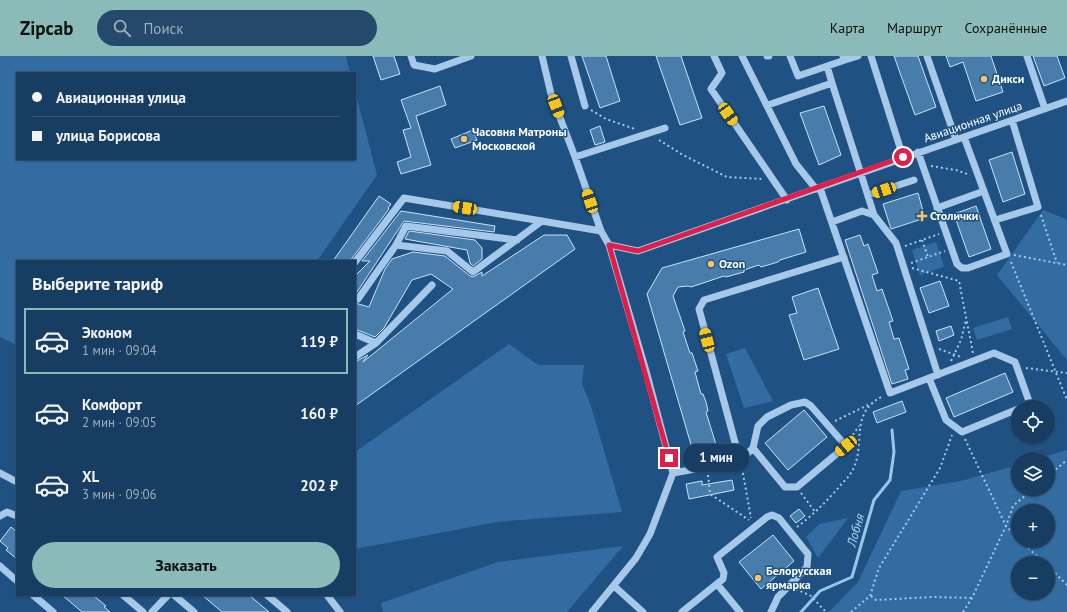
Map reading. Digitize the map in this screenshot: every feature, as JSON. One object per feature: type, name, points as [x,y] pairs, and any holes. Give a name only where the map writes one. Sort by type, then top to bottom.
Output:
[{"type":"street","points":[[411,56],[414,65],[436,69],[468,56]]},
{"type":"street","points":[[542,56],[550,94],[575,157],[601,231],[609,245],[646,371],[673,473],[650,534],[636,558],[592,612]]},
{"type":"street","points":[[571,56],[585,106]]},
{"type":"street","points":[[714,56],[722,73],[711,89],[787,200]]},
{"type":"street","points":[[742,56],[768,105],[796,164],[818,188],[832,222],[890,393],[994,354],[1015,362],[1029,400]]},
{"type":"street","points":[[790,56],[798,76],[827,66],[844,58],[858,56]]},
{"type":"street","points":[[870,56],[903,157]]},
{"type":"street","points":[[927,56],[956,140]]},
{"type":"street","points":[[1027,56],[1045,109]]},
{"type":"street","points":[[827,66],[874,215],[896,243],[929,346],[941,374]]},
{"type":"street","points":[[768,105],[832,83]]},
{"type":"street","name":"Авиационная улица","points":[[609,245],[638,251],[787,200],[903,157],[1067,101]]},
{"type":"street","points":[[995,220],[1038,207],[1012,120]]},
{"type":"street","points":[[575,157],[665,128]]},
{"type":"street","points":[[918,152],[957,264],[962,268],[968,268],[1007,254],[964,137]]},
{"type":"street","points":[[868,195],[914,180]]},
{"type":"street","points":[[937,208],[984,192]]},
{"type":"street","points":[[356,261],[404,198],[601,231]]},
{"type":"street","points":[[832,222],[862,211],[874,215]]},
{"type":"street","points":[[396,245],[447,251],[473,272],[542,221]]},
{"type":"street","points":[[358,300],[396,245],[406,226],[517,240]]},
{"type":"street","points":[[740,461],[699,309],[704,300],[844,257]]},
{"type":"street","points":[[356,356],[376,343],[432,285]]},
{"type":"street","points":[[356,334],[376,343]]},
{"type":"street","points":[[929,378],[946,420],[962,432],[1011,412]]},
{"type":"street","points":[[673,473],[740,461],[753,448],[758,426],[768,417],[791,405],[805,402],[811,406],[846,446],[797,487],[785,487],[753,448]]},
{"type":"street","points":[[0,473],[16,481]]},
{"type":"street","points":[[0,516],[7,512],[16,516]]},
{"type":"street","points":[[682,612],[725,576],[717,557],[767,517],[772,515],[779,518],[808,554],[807,567],[778,597],[771,612]]},
{"type":"street","points":[[0,566],[16,580]]},
{"type":"street","points":[[717,584],[740,612]]},
{"type":"street","points":[[614,586],[643,612]]},
{"type":"street","points":[[34,596],[53,612]]},
{"type":"street","points":[[123,596],[143,612]]},
{"type":"street","points":[[152,612],[167,596]]},
{"type":"street","points":[[175,596],[194,612]]},
{"type":"street","points":[[268,596],[287,612]]},
{"type":"street","points":[[328,596],[340,612]]},
{"type":"path","points":[[585,106],[606,119],[649,134],[683,155],[727,178],[762,179],[768,183]]},
{"type":"path","points":[[922,164],[956,170],[979,178]]},
{"type":"path","points":[[1038,207],[1057,263]]},
{"type":"path","points":[[898,248],[946,232]]},
{"type":"path","points":[[922,240],[928,257]]},
{"type":"path","points":[[903,265],[952,249]]},
{"type":"path","points":[[1007,254],[1067,265]]},
{"type":"path","points":[[1007,254],[1067,400]]},
{"type":"path","points":[[903,265],[959,281],[974,361]]},
{"type":"path","points":[[941,374],[961,340],[966,319]]},
{"type":"path","points":[[929,346],[974,361]]},
{"type":"path","points":[[1017,367],[1067,373]]},
{"type":"path","points":[[828,425],[890,393]]},
{"type":"path","points":[[846,446],[859,425],[868,404]]},
{"type":"path","points":[[791,532],[816,513],[851,473],[858,455],[859,425]]},
{"type":"path","points":[[851,612],[870,596],[879,568],[940,468],[954,427]]},
{"type":"path","points":[[962,432],[1006,526],[1011,531]]},
{"type":"path","points":[[1055,470],[1067,460]]},
{"type":"path","points":[[706,467],[710,494],[752,522],[740,461]]},
{"type":"path","points":[[797,487],[816,513]]},
{"type":"path","points":[[963,612],[972,598],[1006,526],[1013,506],[1025,496]]},
{"type":"path","points":[[1029,548],[1037,556]]},
{"type":"path","points":[[1055,573],[1067,585]]},
{"type":"path","points":[[790,586],[811,596],[826,612]]},
{"type":"path","points":[[870,596],[876,600],[932,597],[972,598]]},
{"type":"shaded area","points":[[0,56],[346,56],[350,72],[16,72],[16,160],[356,160],[356,95],[377,175],[318,260],[16,260],[16,345],[0,337]]},
{"type":"shaded area","points":[[1043,210],[1066,219],[1067,222],[1067,360],[997,275]]},
{"type":"shaded area","points":[[936,242],[944,267],[920,275],[912,250]]},
{"type":"shaded area","points":[[1008,317],[1012,329],[977,340],[973,328]]},
{"type":"shaded area","points":[[509,344],[538,365],[584,365],[582,384],[590,403],[622,512],[497,522],[356,549],[356,451]]},
{"type":"shaded area","points":[[745,348],[773,401],[744,408],[726,354]]},
{"type":"shaded area","points":[[1067,450],[1067,612],[829,612],[858,582],[901,491],[961,481],[1011,467],[1011,496],[1055,496],[1055,454]]},
{"type":"shaded area","points":[[848,518],[818,558],[806,537],[819,524]]},
{"type":"shaded area","points":[[623,546],[567,612],[383,612],[381,603],[498,562]]},
{"type":"building","points":[[373,56],[394,56],[400,74],[381,80]]},
{"type":"building","points":[[582,56],[606,56],[620,101],[600,108]]},
{"type":"building","points":[[656,56],[681,56],[702,118],[680,125]]},
{"type":"building","points":[[894,56],[918,56],[936,107],[915,115]]},
{"type":"building","name":"Дикси","points":[[946,56],[991,56],[1003,92],[976,101],[963,62],[950,67]]},
{"type":"building","points":[[1033,56],[1057,56],[1065,78],[1044,86]]},
{"type":"building","points":[[440,86],[446,105],[416,116],[431,165],[401,174],[397,162],[411,157],[403,130],[411,128],[401,100]]},
{"type":"building","points":[[824,106],[841,155],[819,165],[800,113]]},
{"type":"building","points":[[600,126],[605,142],[595,145],[590,130]]},
{"type":"building","name":"Часовня Матроны Московской","points":[[473,130],[477,140],[455,148],[451,139]]},
{"type":"building","points":[[1012,152],[1025,194],[1003,202],[989,160]]},
{"type":"building","points":[[918,193],[925,218],[891,229],[883,204]]},
{"type":"building","points":[[379,196],[391,204],[388,208],[389,209],[351,260],[334,260]]},
{"type":"building","points":[[976,206],[991,249],[969,257],[954,214]]},
{"type":"building","points":[[401,211],[495,226],[494,232],[404,221],[356,293],[356,275],[370,261],[362,261]]},
{"type":"building","points":[[799,229],[806,252],[780,260],[778,262],[761,267],[759,265],[744,270],[744,272],[726,277],[724,276],[691,287],[678,287],[673,296],[685,331],[683,332],[690,353],[692,353],[698,371],[695,372],[701,394],[703,394],[706,402],[708,411],[706,412],[717,448],[694,455],[647,294],[662,268]]},
{"type":"building","points":[[409,231],[475,240],[482,248],[482,259],[473,266],[470,263],[467,250],[405,239]]},
{"type":"building","points":[[544,235],[567,235],[575,249],[356,405],[356,361],[368,355],[363,362],[453,289],[431,274],[412,280],[384,328],[375,337],[356,329],[356,303],[369,307],[385,269],[392,259],[413,252],[445,256],[470,276],[473,277],[482,272],[482,276]]},
{"type":"building","points":[[860,235],[864,246],[868,244],[878,273],[872,275],[877,291],[882,289],[893,321],[889,322],[894,339],[899,338],[909,369],[905,370],[908,379],[892,384],[845,240]]},
{"type":"building","points":[[940,281],[949,306],[929,313],[920,288]]},
{"type":"building","points":[[818,288],[839,349],[804,360],[789,315],[797,313],[792,297]]},
{"type":"building","points":[[951,326],[954,335],[939,341],[936,331]]},
{"type":"building","points":[[1005,373],[1013,392],[954,417],[946,398]]},
{"type":"building","points":[[902,401],[906,412],[877,423],[873,412]]},
{"type":"building","points":[[804,410],[827,437],[788,470],[765,443]]},
{"type":"building","points":[[732,480],[734,490],[689,499],[686,484],[702,481],[702,485]]},
{"type":"building","points":[[799,509],[805,516],[796,523],[790,516]]},
{"type":"building","points":[[11,527],[16,531],[16,558],[6,550],[8,548],[0,541]]},
{"type":"building","points":[[773,535],[794,561],[761,589],[739,562]]},
{"type":"building","points":[[63,596],[94,596],[106,606],[104,607],[110,612],[82,612]]},
{"type":"building","points":[[203,596],[250,596],[269,612],[222,612]]},
{"type":"waterway","name":"Лобня","points":[[801,612],[820,591],[852,577],[874,500],[890,480],[894,452],[892,430]]},
{"type":"place","name":"Дикси","points":[[984,79]]},
{"type":"place","name":"Часовня Матроны Московской","points":[[464,139]]},
{"type":"place","name":"Столички","points":[[922,216]]},
{"type":"place","name":"Ozon","points":[[711,264]]},
{"type":"place","name":"Белорусская ярмарка","points":[[758,578]]},
{"type":"route","points":[[669,458],[646,371],[609,245],[638,251],[772,205],[903,157]]}]
